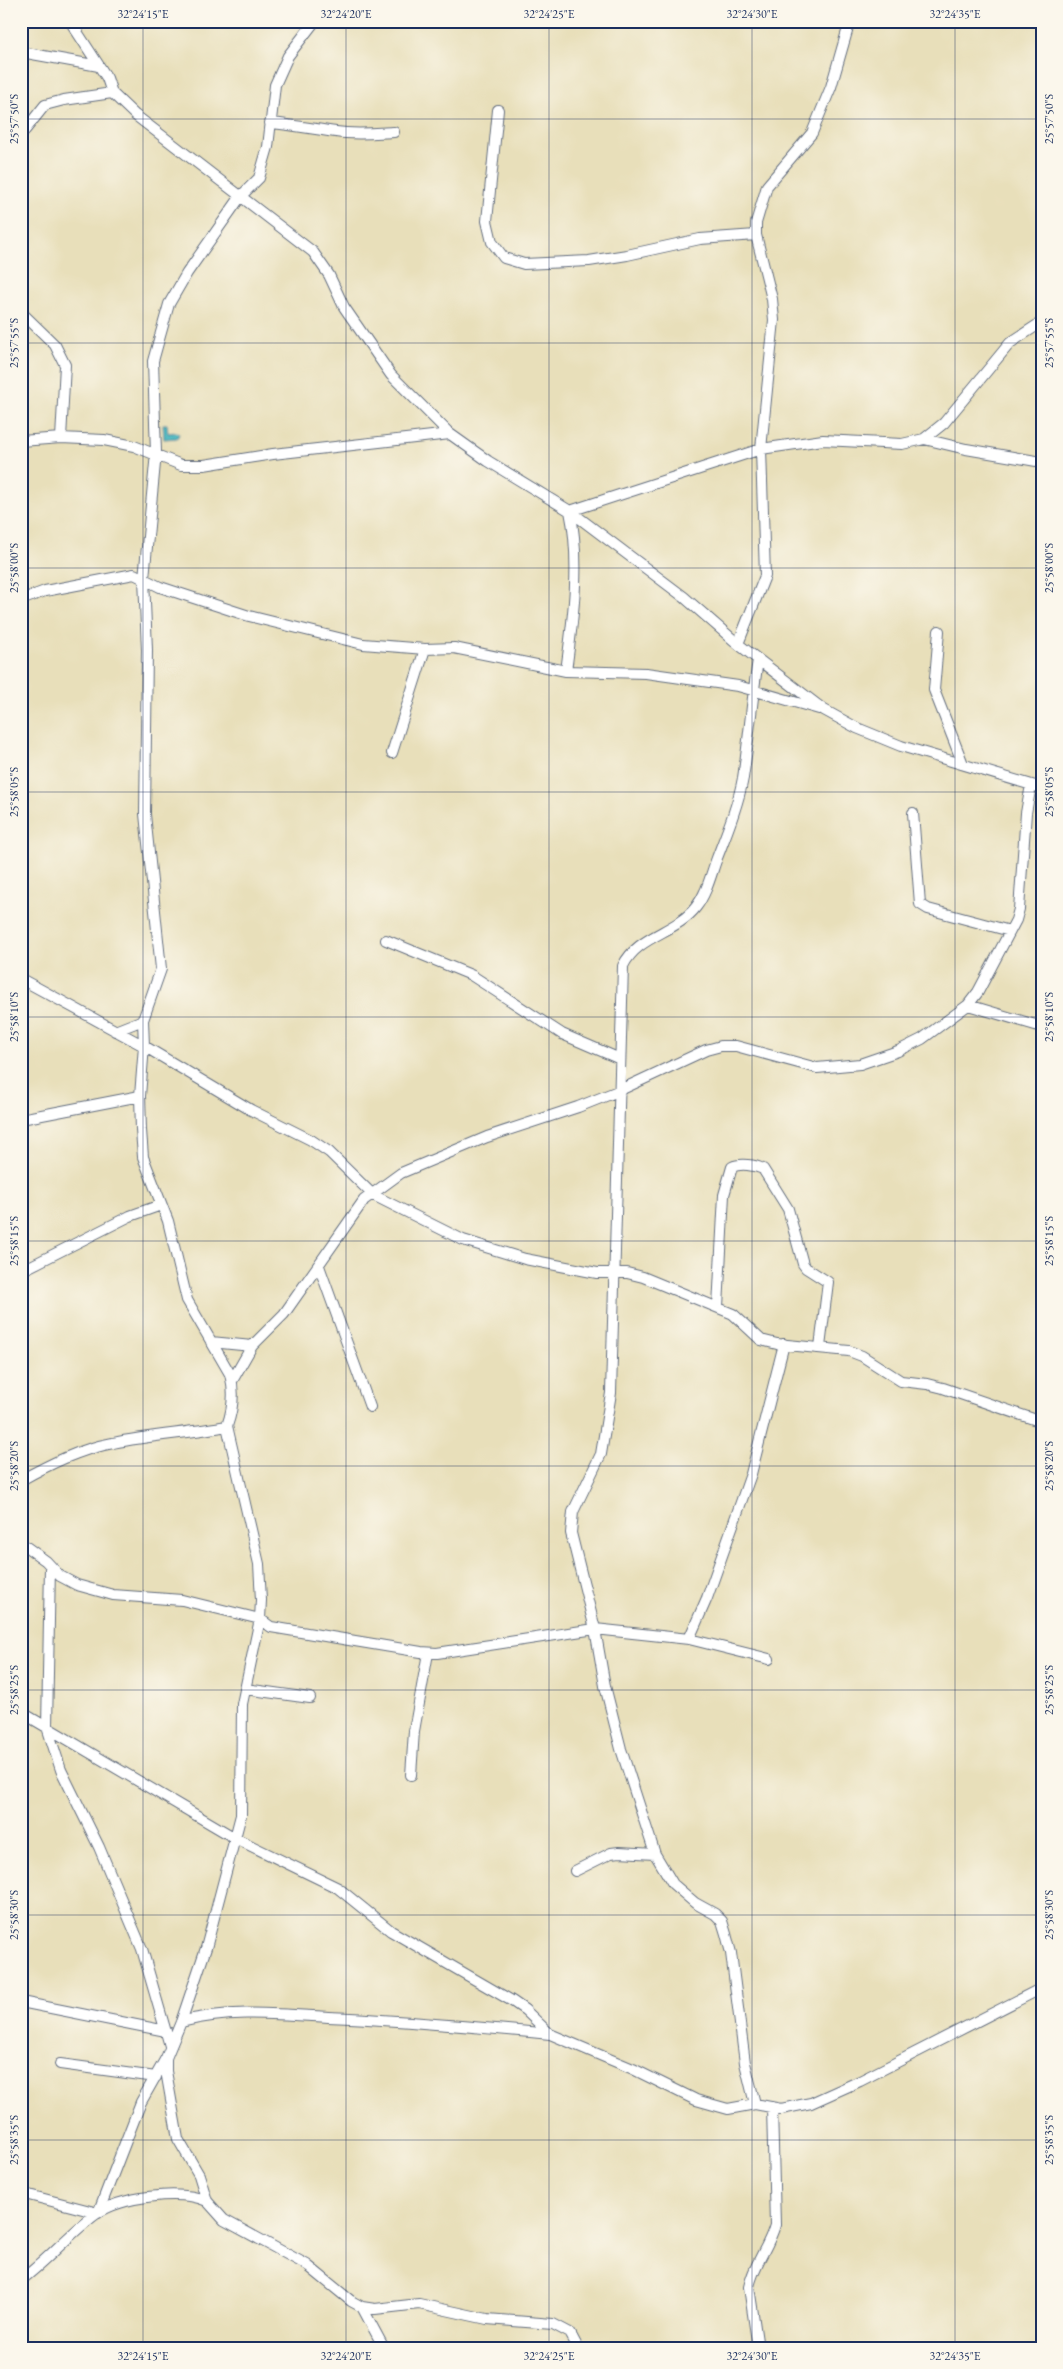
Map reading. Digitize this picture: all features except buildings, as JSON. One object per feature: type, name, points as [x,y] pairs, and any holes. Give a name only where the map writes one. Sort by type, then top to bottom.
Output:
[{"type":"street","points":[[70,21],[107,78],[112,92],[136,115],[313,252],[329,275],[344,307],[391,375],[450,434],[488,461],[570,511],[684,597],[738,644],[824,710],[857,728],[901,746],[1042,788]]},
{"type":"street","points":[[98,2213],[141,2102],[166,2058],[181,2022],[206,1948],[242,1804],[242,1704],[260,1619],[259,1564],[227,1426],[233,1404],[232,1381],[230,1374],[187,1300],[168,1221],[143,1157],[140,1096],[144,1046],[143,1020],[161,969],[145,814],[147,650],[144,578],[156,453],[153,361],[169,304],[187,274],[241,196],[259,178],[265,165],[275,85],[288,56],[315,21]]},
{"type":"street","points":[[738,644],[765,576],[761,449],[774,320],[772,299],[756,235],[756,223],[767,186],[812,133],[831,87],[850,21]]},
{"type":"street","points":[[21,52],[99,66]]},
{"type":"street","points":[[21,135],[45,105],[112,92]]},
{"type":"street","points":[[498,110],[487,221],[492,242],[504,258],[524,264],[589,260],[627,255],[700,238],[756,235]]},
{"type":"street","points":[[270,123],[361,134],[394,132]]},
{"type":"street","points":[[21,312],[55,345],[65,365],[61,438]]},
{"type":"street","points":[[924,440],[944,423],[1010,344],[1042,322]]},
{"type":"street","points":[[21,441],[61,438],[104,440],[156,453],[181,464],[204,465],[273,454],[450,434]]},
{"type":"street","points":[[570,511],[761,449],[823,440],[902,444],[924,440],[966,450],[1042,462]]},
{"type":"street","points":[[566,671],[576,562],[574,529],[570,511]]},
{"type":"street","points":[[21,600],[45,591],[134,574],[160,587],[249,616],[362,644],[425,649],[454,648],[566,671],[646,673],[738,686],[824,710]]},
{"type":"street","points":[[939,631],[934,690],[964,764]]},
{"type":"street","points":[[392,753],[425,649]]},
{"type":"street","points":[[755,2104],[745,2063],[732,1953],[722,1921],[715,1914],[695,1903],[673,1884],[655,1854],[635,1784],[621,1748],[601,1671],[595,1629],[571,1522],[579,1497],[601,1454],[611,1393],[623,966],[628,955],[640,944],[696,908],[703,894],[732,818],[742,779],[758,660]]},
{"type":"street","points":[[232,1381],[252,1346],[284,1314],[364,1200],[401,1173],[487,1137],[578,1107],[618,1091],[706,1050],[721,1046],[758,1050],[817,1068],[860,1064],[898,1051],[922,1039],[968,1005],[978,992],[1010,931],[1019,909],[1026,812],[1031,785]]},
{"type":"street","points":[[913,813],[920,904],[928,909],[1010,931]]},
{"type":"street","points":[[386,940],[471,975],[562,1034],[620,1059]]},
{"type":"street","points":[[21,979],[144,1046],[251,1110],[311,1140],[329,1152],[373,1195],[463,1240],[525,1259],[597,1273],[627,1273],[643,1278],[733,1314],[760,1340],[833,1348],[862,1356],[901,1381],[944,1388],[1042,1422]]},
{"type":"street","points":[[968,1005],[1042,1027]]},
{"type":"street","points":[[115,1031],[143,1020]]},
{"type":"street","points":[[21,1119],[140,1096]]},
{"type":"street","points":[[718,1307],[726,1187],[732,1167],[736,1165],[757,1166],[763,1168],[785,1202],[803,1264],[828,1282],[820,1347]]},
{"type":"street","points":[[21,1272],[130,1216],[162,1205]]},
{"type":"street","points":[[319,1266],[370,1407]]},
{"type":"street","points":[[211,1342],[252,1346]]},
{"type":"street","points":[[689,1639],[707,1598],[751,1474],[784,1344]]},
{"type":"street","points":[[21,1480],[42,1468],[93,1448],[142,1438],[227,1426]]},
{"type":"street","points":[[21,1543],[69,1581],[96,1591],[113,1595],[175,1599],[260,1619],[271,1627],[428,1654],[595,1629],[689,1639],[769,1659]]},
{"type":"street","points":[[50,1566],[47,1727],[61,1770],[99,1847],[142,1949],[170,2046]]},
{"type":"street","points":[[411,1775],[414,1730],[428,1654]]},
{"type":"street","points":[[245,1688],[310,1698]]},
{"type":"street","points":[[22,1716],[47,1727],[235,1838],[338,1888],[391,1931],[512,2001],[525,2010],[550,2034]]},
{"type":"street","points":[[574,1871],[611,1853],[655,1854]]},
{"type":"street","points":[[181,2022],[212,2015],[246,2013],[426,2021],[550,2034],[633,2069],[710,2105],[728,2110],[755,2104],[791,2108],[819,2099],[943,2040],[1042,1988]]},
{"type":"street","points":[[21,2002],[166,2031]]},
{"type":"street","points":[[166,2058],[167,2080],[178,2139],[199,2175],[207,2201],[224,2220],[306,2265],[351,2301],[362,2307],[375,2309],[419,2304],[487,2319],[553,2324],[570,2333],[578,2348]]},
{"type":"street","points":[[60,2064],[156,2077]]},
{"type":"street","points":[[758,2348],[749,2287],[751,2277],[772,2238],[776,2225],[772,2107]]},
{"type":"street","points":[[21,2193],[98,2213]]},
{"type":"street","points":[[21,2280],[98,2213],[137,2198],[162,2195],[190,2196],[207,2201]]},
{"type":"street","points":[[362,2307],[384,2348]]},
{"type":"water","points":[[163,424],[167,424],[168,433],[176,432],[179,434],[177,438],[164,439]]}]
